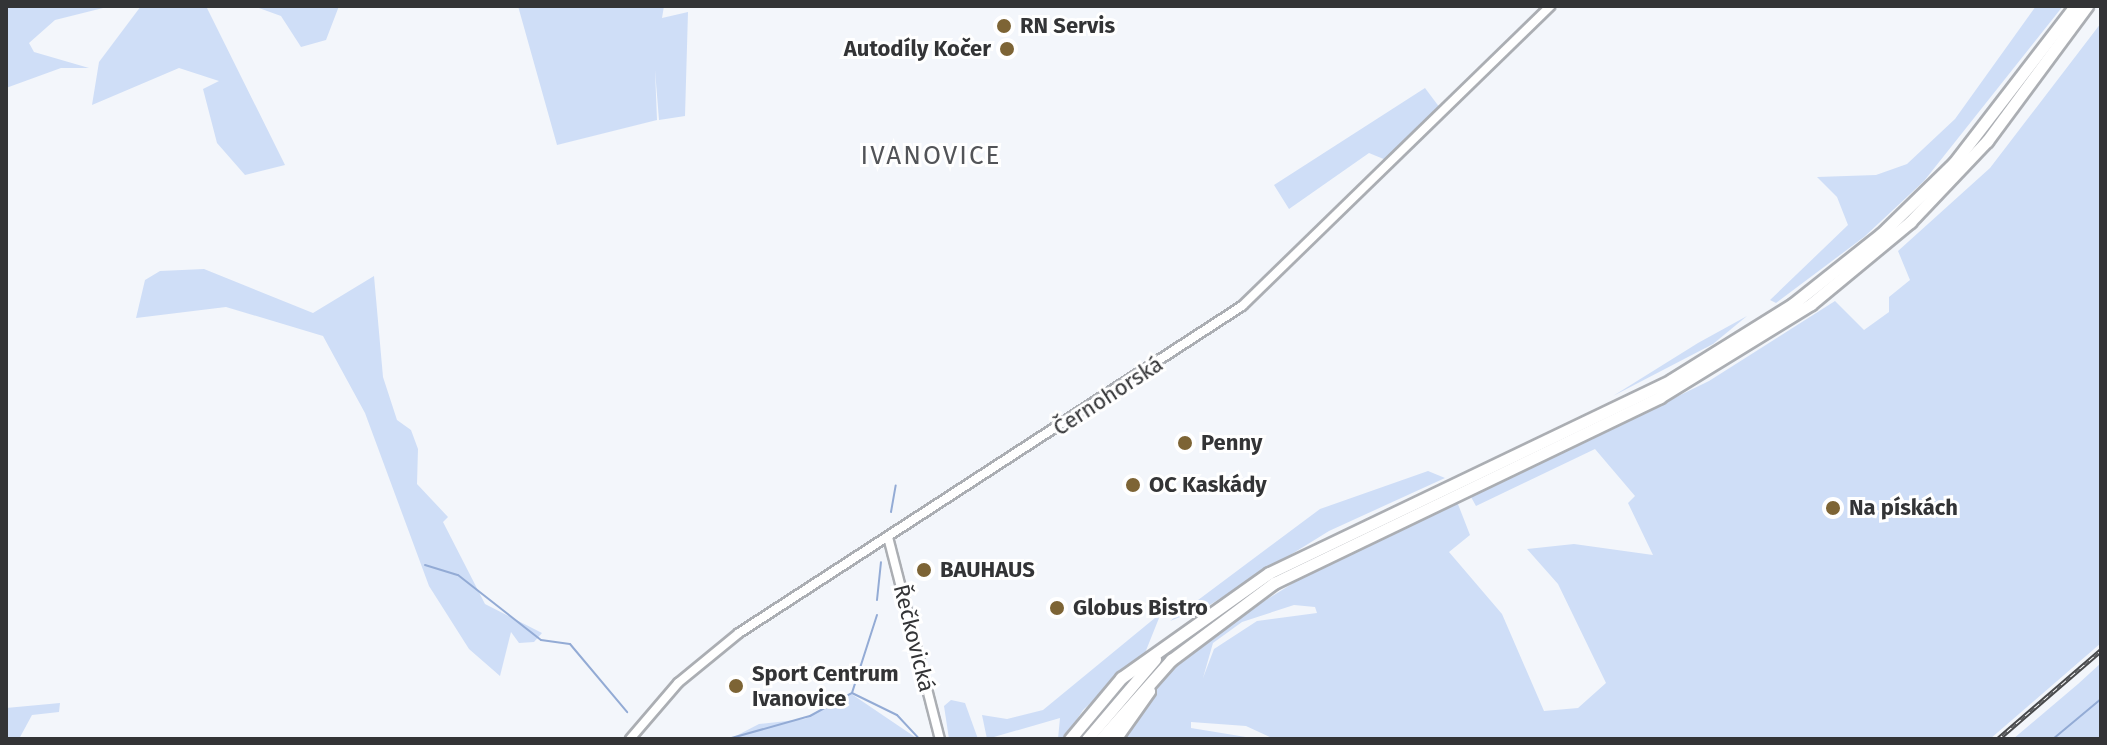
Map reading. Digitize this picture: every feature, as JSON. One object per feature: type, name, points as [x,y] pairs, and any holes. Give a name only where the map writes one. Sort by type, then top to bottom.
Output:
[{"type":"highway","points":[[1070,739],[1121,678],[1205,617],[1314,548],[1671,380],[1793,304],[1875,240],[1954,163],[2075,6]]},
{"type":"highway","points":[[1101,739],[1171,660],[1252,596],[1318,558],[1660,397],[1786,322],[1946,185],[2008,116],[2087,6]]},
{"type":"highway","points":[[1087,739],[1140,675],[1205,617]]},
{"type":"highway","points":[[1115,739],[1171,660]]},
{"type":"street","name":"Černohorská","points":[[630,739],[703,660],[1242,306],[1550,6]]},
{"type":"street","name":"Řečkovická","points":[[888,537],[940,739]]},
{"type":"shaded area","points":[[6,6],[111,6],[55,20],[29,43],[34,52],[89,68],[61,68],[6,88]]},
{"type":"shaded area","points":[[141,6],[206,6],[285,165],[245,175],[217,143],[203,89],[219,81],[179,68],[92,105],[99,62]]},
{"type":"shaded area","points":[[253,6],[339,6],[326,40],[301,47],[281,16]]},
{"type":"shaded area","points":[[518,6],[664,6],[662,18],[688,12],[685,116],[659,120],[655,70],[657,120],[557,145]]},
{"type":"shaded area","points":[[2036,6],[2063,6],[1924,181],[1864,237],[1776,303],[1770,300],[1848,225],[1837,197],[1817,177],[1876,175],[1907,164],[1955,119]]},
{"type":"shaded area","points":[[2101,23],[2101,643],[1990,739],[1274,739],[1246,726],[1191,722],[1191,728],[1258,739],[1120,739],[1162,680],[1214,632],[1303,577],[1456,499],[1470,535],[1449,552],[1502,614],[1544,711],[1578,708],[1606,683],[1558,584],[1527,549],[1574,544],[1653,555],[1628,503],[1635,496],[1595,449],[1476,506],[1471,497],[1709,381],[1835,301],[1864,330],[1889,312],[1889,297],[1910,280],[1898,251],[1990,168]],"holes":[[[1294,605],[1315,607],[1317,613],[1257,621],[1214,649],[1203,678],[1213,643],[1242,622]]]},
{"type":"shaded area","points":[[1425,88],[1440,108],[1386,160],[1369,153],[1289,209],[1274,185]]},
{"type":"shaded area","points":[[204,269],[313,313],[374,276],[383,377],[397,420],[411,430],[418,449],[417,484],[448,517],[443,522],[485,604],[542,633],[534,642],[519,643],[511,632],[500,676],[469,649],[429,586],[365,413],[323,336],[226,307],[136,318],[145,280],[160,271]]},
{"type":"shaded area","points":[[1747,316],[1713,344],[1613,396],[1698,343]]},
{"type":"shaded area","points":[[1428,471],[1445,478],[1329,531],[1208,606],[1170,621],[1320,509]]},
{"type":"shaded area","points":[[1161,613],[1145,653],[1083,710],[1064,739],[1058,739],[1060,718],[987,739],[982,715],[1007,719],[1043,710]]},
{"type":"shaded area","points":[[2101,663],[2101,739],[2013,739],[2078,684]]},
{"type":"shaded area","points":[[850,693],[918,739],[730,739],[759,724],[805,719]]},
{"type":"shaded area","points":[[951,700],[965,703],[978,739],[949,739],[944,706]]},
{"type":"shaded area","points":[[60,703],[59,712],[32,715],[19,739],[6,739],[6,708]]},
{"type":"waterway","points":[[891,512],[896,485]]},
{"type":"waterway","points":[[877,600],[881,562]]},
{"type":"waterway","points":[[425,565],[458,575],[541,640],[570,644],[627,712]]},
{"type":"waterway","points":[[877,615],[852,693],[897,715],[919,739]]},
{"type":"waterway","points":[[728,739],[810,716],[852,693]]},
{"type":"waterway","points":[[2053,739],[2101,699]]},
{"type":"waterway","points":[[2098,739],[2101,736]]},
{"type":"railway","points":[[1998,739],[2101,650]]},
{"type":"place","name":"RN Servis","points":[[1004,26]]},
{"type":"place","name":"Autodíly Kočer","points":[[1007,49]]},
{"type":"place","name":"Penny","points":[[1185,443]]},
{"type":"place","name":"OC Kaskády","points":[[1133,485]]},
{"type":"place","name":"Na pískách","points":[[1833,508]]},
{"type":"place","name":"BAUHAUS","points":[[924,570]]},
{"type":"place","name":"Globus Bistro","points":[[1057,608]]},
{"type":"place","name":"Sport Centrum Ivanovice","points":[[736,686]]},
{"type":"district","name":"IVANOVICE","points":[[931,156]]}]
